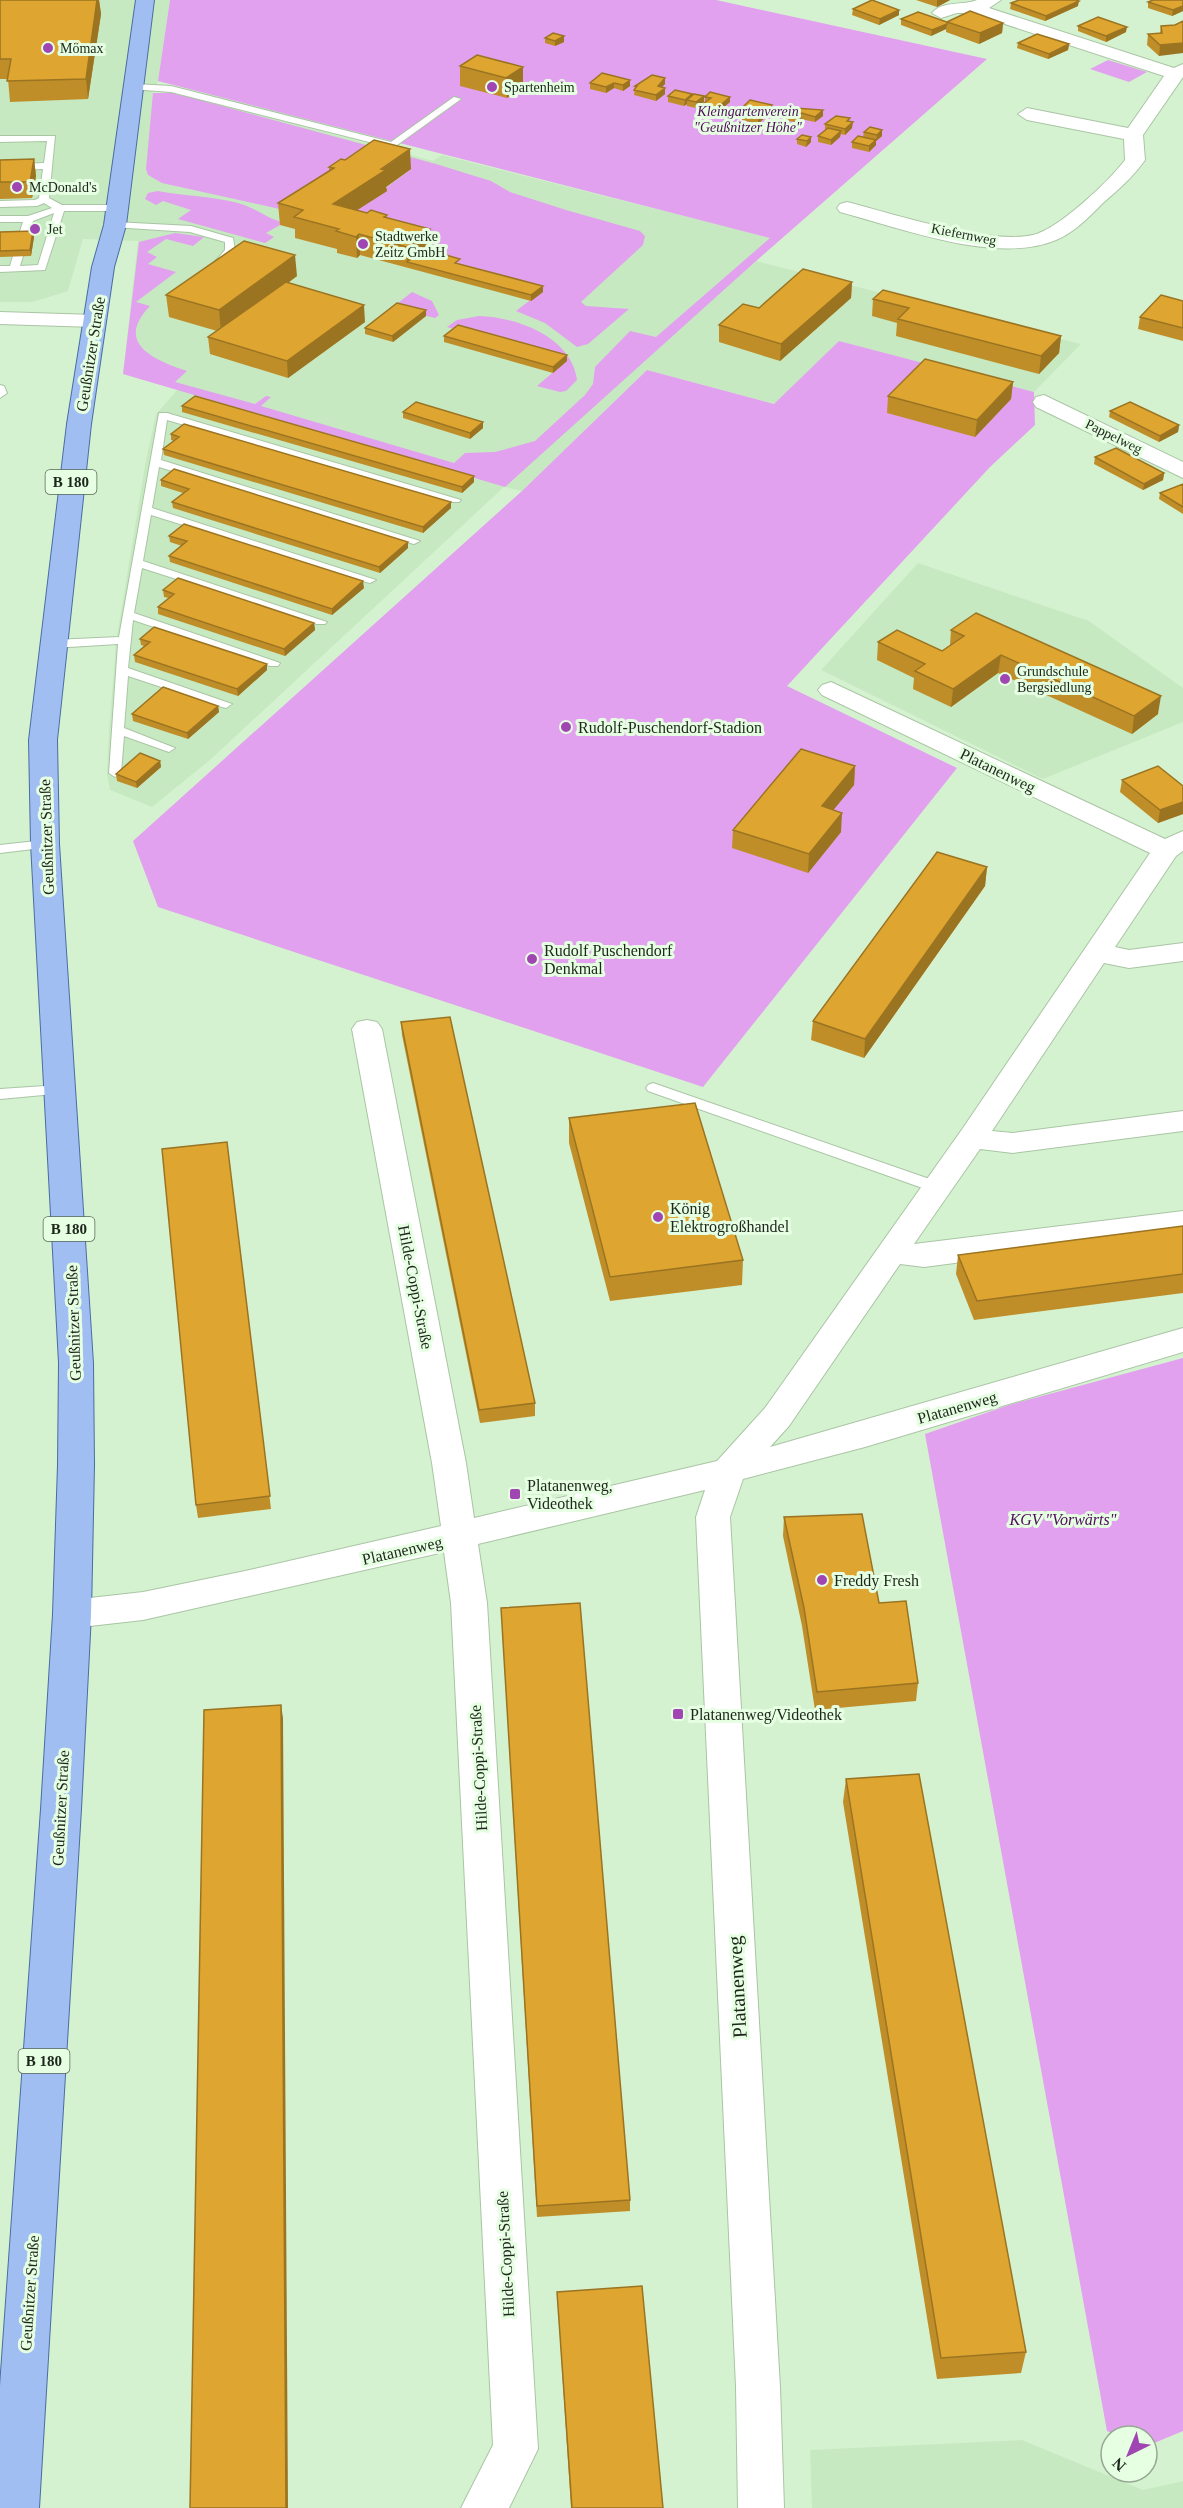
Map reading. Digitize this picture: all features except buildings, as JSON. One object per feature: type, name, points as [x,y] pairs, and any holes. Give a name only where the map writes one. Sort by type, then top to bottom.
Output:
[{"type":"main road","name":"Geußnitzer Straße","points":[[15,2508],[72,1614],[76,1363],[45,844],[43,740],[69,497],[103,267],[116,216],[145,0]]},
{"type":"street","points":[[973,8],[992,0]]},
{"type":"street","points":[[941,13],[955,8],[973,8],[1179,72],[1133,135],[1027,114]]},
{"type":"street","name":"Kiefernweg","points":[[847,208],[988,241],[1024,243],[1051,237],[1125,173],[1135,160],[1133,135]]},
{"type":"street","points":[[0,318],[95,321]]},
{"type":"street","name":"Pappelweg","points":[[1044,402],[1183,471]]},
{"type":"street","name":"Platanenweg","points":[[761,2508],[758,2387],[713,1517],[730,1468],[777,1417],[974,1135],[1095,952],[1174,845],[831,690]]},
{"type":"street","points":[[1095,952],[1129,959],[1183,952]]},
{"type":"street","name":"Hilde-Coppi-Straße","points":[[367,1029],[461,1536],[469,1603],[516,2450],[484,2508]]},
{"type":"street","points":[[974,1135],[1013,1143],[1183,1121]]},
{"type":"street","points":[[893,1250],[906,1255],[924,1256],[1183,1222]]},
{"type":"street","name":"Platanenweg","points":[[72,1614],[154,1604],[461,1536],[659,1489],[730,1468],[865,1434],[1183,1340]]},
{"type":"lane","points":[[134,87],[171,89],[393,145],[458,99]]},
{"type":"lane","points":[[0,139],[52,138],[44,199],[37,204],[0,204]]},
{"type":"lane","points":[[0,168],[48,166]]},
{"type":"lane","points":[[44,199],[60,208],[191,229],[230,240],[230,250],[209,271]]},
{"type":"lane","points":[[0,219],[29,219],[60,208]]},
{"type":"lane","points":[[0,269],[42,268],[60,208]]},
{"type":"lane","points":[[22,237],[29,219]]},
{"type":"lane","points":[[14,269],[18,256]]},
{"type":"lane","points":[[0,388],[0,395]]},
{"type":"lane","points":[[115,773],[124,640],[163,415],[455,500]]},
{"type":"lane","points":[[155,462],[414,541]]},
{"type":"lane","points":[[147,510],[370,580]]},
{"type":"lane","points":[[138,563],[321,622]]},
{"type":"lane","points":[[129,615],[274,663]]},
{"type":"lane","points":[[53,644],[124,640]]},
{"type":"lane","points":[[121,670],[226,704]]},
{"type":"lane","points":[[117,730],[169,748]]},
{"type":"lane","points":[[0,849],[45,844]]},
{"type":"lane","points":[[653,1088],[936,1187]]},
{"type":"lane","points":[[0,1094],[60,1090]]},
{"type":"shaded area","points":[[0,0],[170,0],[158,81],[153,93],[173,92],[433,161],[442,155],[779,240],[756,261],[1081,344],[1034,392],[839,341],[775,404],[647,370],[522,491],[504,487],[210,760],[152,807],[110,790],[107,774],[109,731],[116,642],[146,460],[156,414],[178,389],[123,374],[138,241],[83,239],[68,291],[33,302],[0,302]]},
{"type":"shaded area","name":"Grundschule Bergsiedlung","points":[[918,563],[1089,621],[1183,688],[1183,722],[1043,779],[821,670]]},
{"type":"shaded area","points":[[1022,2440],[1099,2472],[1099,2484],[1128,2484],[1143,2490],[1183,2481],[1183,2508],[812,2508],[810,2450]]},
{"type":"green space","name":"Kleingartenverein \"Geußnitzer Höhe\"","points":[[170,0],[716,0],[987,59],[756,261],[505,487],[123,374],[139,242],[175,233],[204,237],[193,246],[166,239],[147,252],[157,257],[148,264],[176,272],[136,302],[150,306],[140,319],[136,330],[137,340],[151,355],[187,371],[175,382],[255,404],[266,396],[271,397],[261,406],[454,463],[465,453],[495,452],[535,441],[585,395],[593,384],[595,367],[630,331],[656,337],[770,238],[158,81]]},
{"type":"green space","points":[[1108,60],[1147,72],[1129,82],[1090,69]]},
{"type":"green space","points":[[153,93],[174,93],[436,164],[491,181],[510,192],[640,231],[645,236],[643,245],[581,302],[586,306],[629,309],[588,344],[577,347],[545,323],[516,311],[542,291],[334,225],[386,191],[383,190],[410,170],[293,212],[162,183],[148,175],[146,169]]},
{"type":"green space","points":[[158,191],[238,203],[281,222],[280,225],[266,233],[274,237],[265,243],[178,219],[191,210],[163,201],[156,205],[145,199],[148,193]]},
{"type":"green space","points":[[412,292],[432,301],[439,315],[435,318],[393,307]]},
{"type":"green space","points":[[479,316],[510,320],[525,325],[554,341],[573,365],[577,380],[566,391],[560,392],[537,386],[566,361],[447,327],[457,320]]},
{"type":"green space","name":"Rudolf-Puschendorf-Stadion","points":[[839,341],[1034,392],[1035,425],[990,467],[787,686],[957,768],[703,1087],[158,907],[133,841],[522,491],[647,370],[774,404]]},
{"type":"green space","name":"KGV \"Vorwärts\"","points":[[1183,1358],[1183,2431],[1159,2441],[1159,2424],[1106,2424],[925,1434],[1009,1405]]},
{"type":"place","name":"Mömax","points":[[48,48]]},
{"type":"place","name":"Spartenheim","points":[[492,87]]},
{"type":"place","name":"McDonald's","points":[[17,187]]},
{"type":"place","name":"Jet","points":[[35,229]]},
{"type":"place","name":"Stadtwerke Zeitz GmbH","points":[[363,244]]},
{"type":"place","name":"Grundschule Bergsiedlung","points":[[1005,679]]},
{"type":"place","name":"Rudolf-Puschendorf-Stadion","points":[[566,727]]},
{"type":"place","name":"Rudolf Puschendorf Denkmal","points":[[532,959]]},
{"type":"place","name":"König Elektrogroßhandel","points":[[658,1217]]},
{"type":"place","name":"Platanenweg, Videothek","points":[[515,1494]]},
{"type":"place","name":"Freddy Fresh","points":[[822,1580]]},
{"type":"place","name":"Platanenweg/Videothek","points":[[678,1714]]}]
